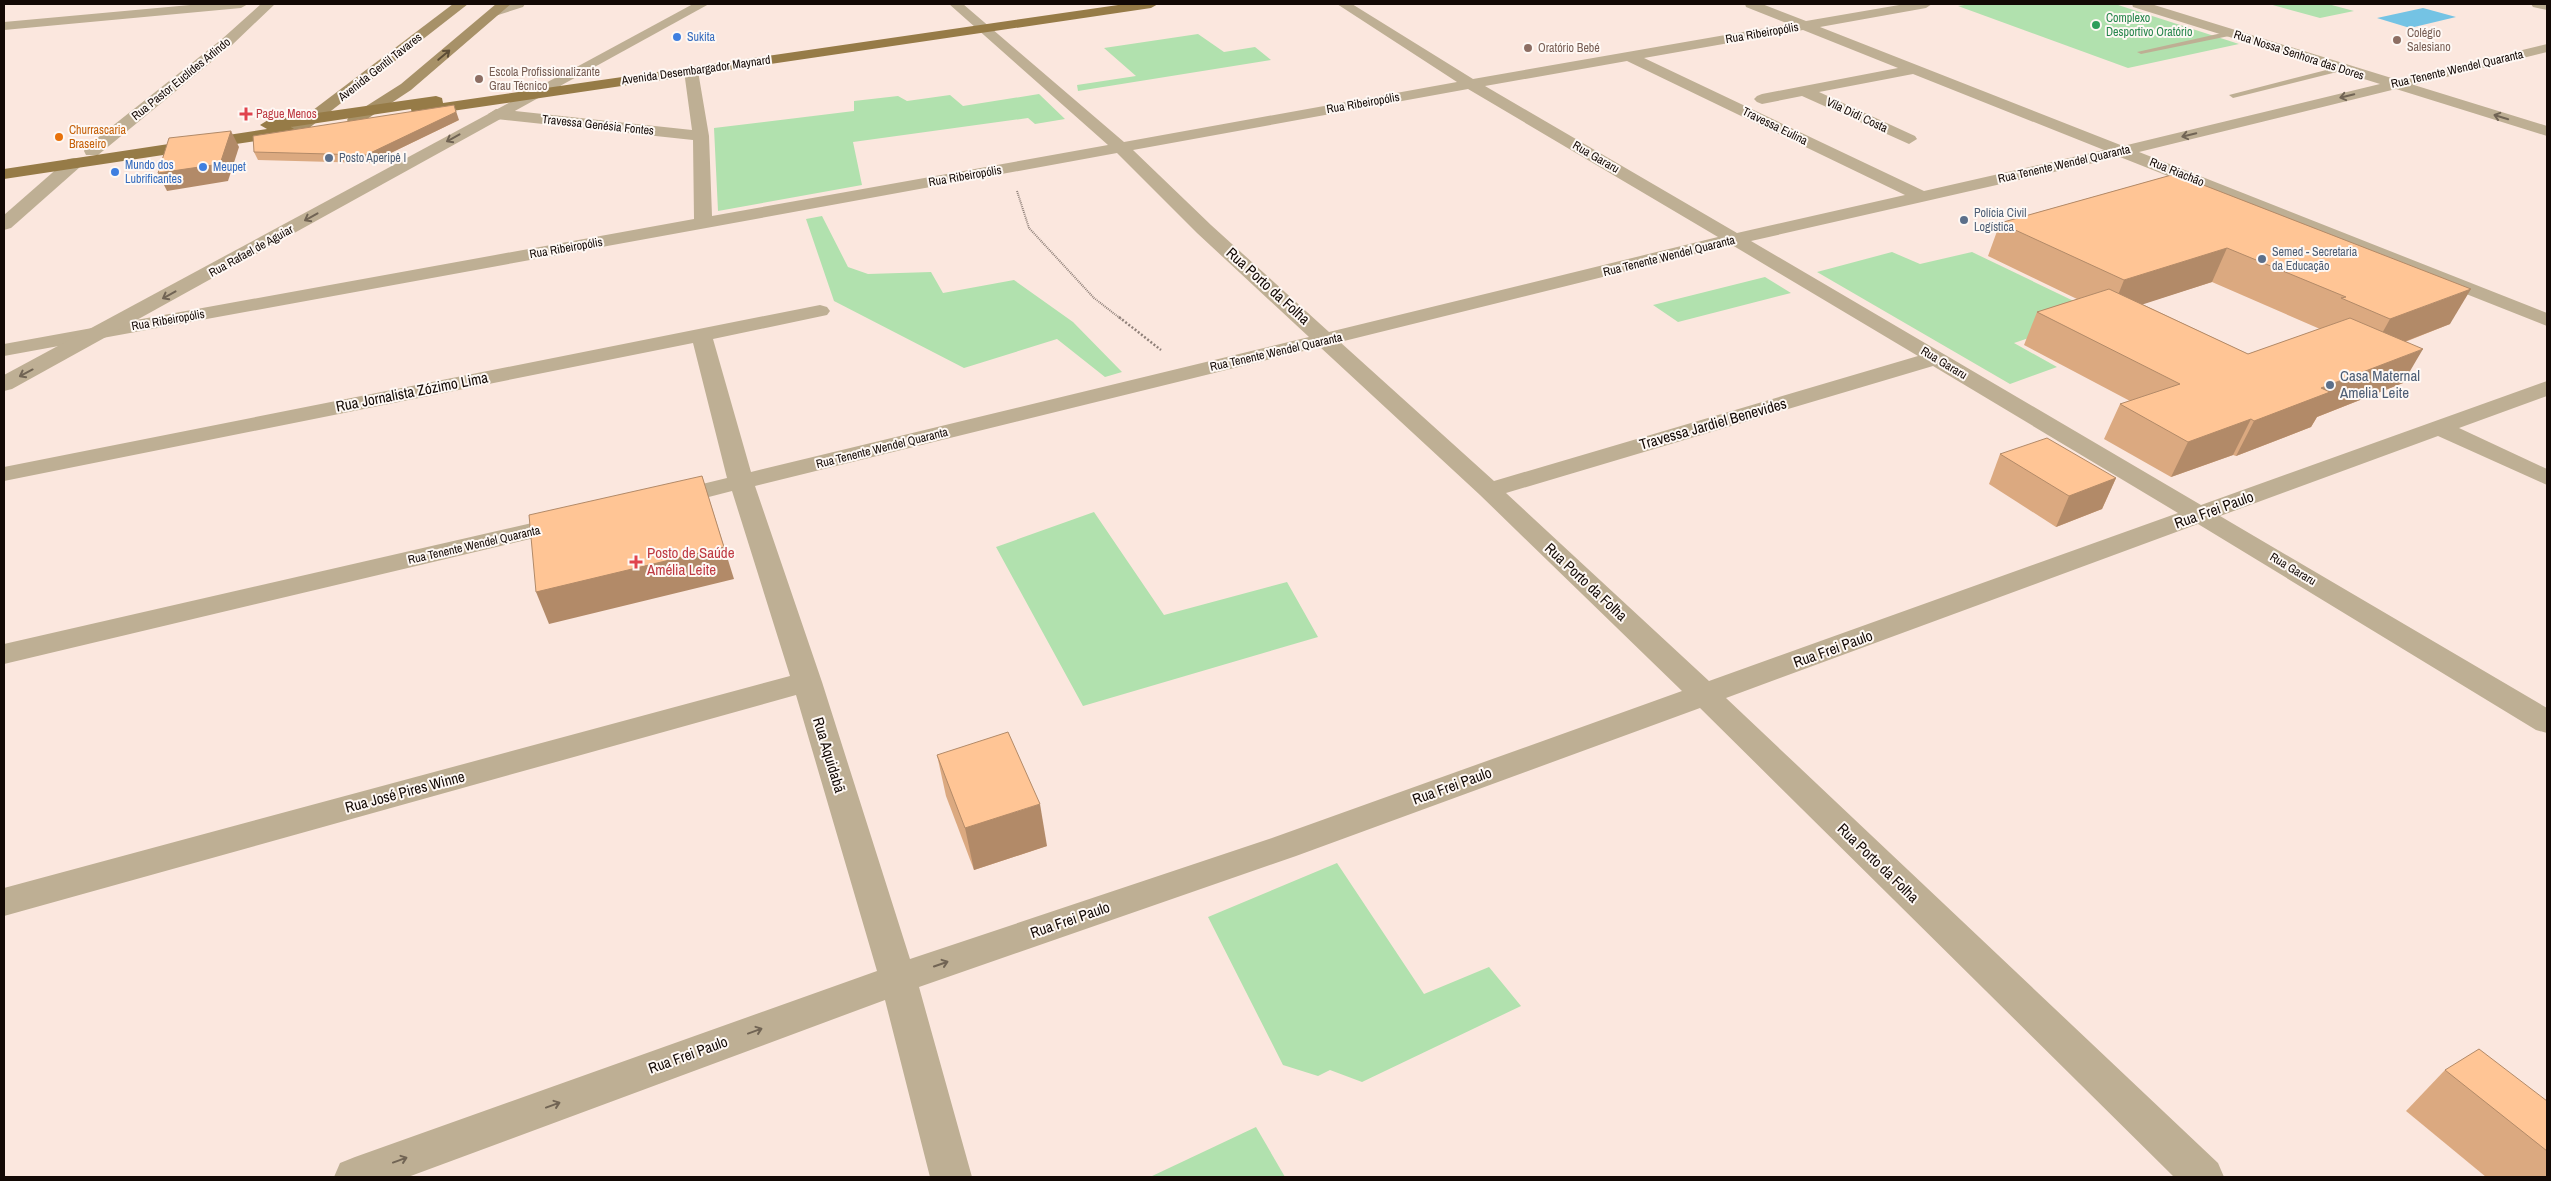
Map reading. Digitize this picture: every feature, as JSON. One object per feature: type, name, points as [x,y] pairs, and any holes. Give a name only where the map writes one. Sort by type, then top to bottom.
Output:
[{"type":"main road","name":"Avenida Gentil Tavares","points":[[305,124],[359,85],[461,4]]},
{"type":"main road","name":"Avenida Desembargador Maynard","points":[[4,174],[305,124],[372,110],[970,18],[1098,4]]},
{"type":"main road","name":"Avenida Desembargador Maynard","points":[[532,95],[691,71],[970,18],[1151,4]]},
{"type":"main road","name":"Avenida Gentil Tavares","points":[[355,120],[406,87],[500,8]]},
{"type":"main road","points":[[406,87],[422,95],[448,99]]},
{"type":"main road","name":"Avenida Desembargador Maynard","points":[[4,164],[305,124],[488,108]]},
{"type":"street","points":[[4,26],[241,4]]},
{"type":"street","name":"Rua Pastor Euclídes Arlindo","points":[[92,151],[227,42],[268,4]]},
{"type":"street","name":"Avenida Gentil Tavares","points":[[500,8],[518,4]]},
{"type":"street","points":[[555,83],[702,4]]},
{"type":"street","name":"Rua Gararu","points":[[1343,4],[1471,84],[1936,358],[2055,431],[2202,515],[2547,722]]},
{"type":"street","name":"Rua Riachão","points":[[1751,4],[2547,320]]},
{"type":"street","name":"Rua Ribeiropólis","points":[[4,350],[1471,84],[1926,4]]},
{"type":"street","name":"Rua Nossa Senhora das Dores","points":[[2138,4],[2547,132]]},
{"type":"street","points":[[2538,4],[2547,6]]},
{"type":"street","points":[[4,21],[18,12]]},
{"type":"street","name":"Rua Porto da Folha","points":[[970,18],[1120,148],[1204,229],[1489,490],[1705,695],[2203,1177]]},
{"type":"street","name":"Rua Tenente Wendel Quaranta","points":[[645,505],[1735,239],[2124,151],[2547,48]]},
{"type":"street","name":"Travessa Eulina","points":[[1628,56],[1921,196]]},
{"type":"street","name":"Vila Didi Costa","points":[[1762,99],[1914,69]]},
{"type":"street","points":[[691,71],[701,136],[703,223]]},
{"type":"street","name":"Rua Rafael de Aguiar","points":[[4,384],[102,332],[488,108],[532,95],[555,83]]},
{"type":"street","name":"Vila Didi Costa","points":[[1804,91],[1909,139]]},
{"type":"street","name":"Travessa Genésia Fontes","points":[[488,108],[701,136]]},
{"type":"street","points":[[4,224],[74,163]]},
{"type":"street","name":"Rua Jornalista Zózimo Lima","points":[[4,474],[820,311]]},
{"type":"street","name":"Rua Aquidabã","points":[[701,334],[741,482],[807,682],[898,978],[951,1177]]},
{"type":"street","name":"Travessa Jardiel Benevides","points":[[1489,490],[1936,358]]},
{"type":"street","name":"Rua Frei Paulo","points":[[355,1177],[898,978],[1284,847],[2202,515],[2547,388]]},
{"type":"street","points":[[2440,428],[2547,478]]},
{"type":"street","name":"Rua Tenente Wendel Quaranta","points":[[4,654],[587,518]]},
{"type":"street","name":"Rua José Pires Winne","points":[[4,902],[807,682]]},
{"type":"lane","points":[[2141,52],[2231,33]]},
{"type":"lane","points":[[2233,96],[2342,68]]},
{"type":"path","points":[[1009,168],[1029,228],[1063,267],[1094,298],[1189,372]]},
{"type":"green space","name":"Complexo Desportivo Oratório","points":[[1971,4],[2115,4],[2239,44],[2128,68],[1958,6]]},
{"type":"green space","points":[[2269,4],[2328,4],[2354,11],[2320,18]]},
{"type":"green space","points":[[1198,34],[1224,52],[1255,47],[1271,60],[1078,91],[1077,85],[1136,76],[1104,48]]},
{"type":"green space","points":[[1039,94],[1065,119],[1035,124],[1028,118],[853,142],[862,185],[718,211],[714,128],[854,111],[854,101],[898,96],[907,101],[950,95],[963,106]]},
{"type":"green space","points":[[822,216],[848,267],[868,274],[931,272],[943,293],[1014,280],[1073,322],[1122,372],[1105,377],[1057,339],[964,368],[834,301],[806,219]]},
{"type":"green space","points":[[1892,252],[1920,264],[1972,252],[2082,305],[2064,326],[2014,343],[2057,367],[2010,384],[1817,272]]},
{"type":"green space","points":[[1765,277],[1791,293],[1678,322],[1653,305]]},
{"type":"green space","points":[[1094,512],[1164,615],[1287,582],[1318,637],[1083,706],[996,547]]},
{"type":"green space","points":[[1337,863],[1424,994],[1489,967],[1521,1006],[1362,1082],[1330,1070],[1318,1076],[1283,1065],[1208,917]]},
{"type":"green space","points":[[1256,1127],[1285,1177],[1150,1177]]},
{"type":"water","points":[[2423,8],[2456,17],[2410,28],[2377,18]]},
{"type":"building","points":[[454,105],[456,112],[366,155],[254,152],[253,136]]},
{"type":"building","points":[[231,131],[220,164],[158,173],[169,138]]},
{"type":"building","points":[[2175,174],[2471,289],[2390,319],[2341,298],[2346,297],[2227,248],[2124,280],[2000,223]]},
{"type":"building","points":[[2109,289],[2248,354],[2350,318],[2423,349],[2321,388],[2330,392],[2254,421],[2251,419],[2188,442],[2120,404],[2180,384],[2037,312]]},
{"type":"building","points":[[2047,438],[2116,478],[2069,496],[2000,454]]},
{"type":"building","points":[[702,476],[724,547],[536,592],[529,515]]},
{"type":"building","points":[[1008,732],[1040,804],[965,828],[937,755]]},
{"type":"building","points":[[2479,1049],[2547,1101],[2547,1151],[2445,1070]]},
{"type":"place","name":"Complexo Desportivo Oratório","points":[[2096,25]]},
{"type":"place","name":"Sukita","points":[[677,37]]},
{"type":"place","name":"Colégio Salesiano","points":[[2397,40]]},
{"type":"place","name":"Oratório Bebé","points":[[1528,48]]},
{"type":"place","name":"Escola Profissionalizante Grau Técnico","points":[[479,79]]},
{"type":"place","name":"Pague Menos","points":[[246,114]]},
{"type":"place","name":"Churrascaria Braseiro","points":[[59,137]]},
{"type":"place","name":"Posto Aperipê I","points":[[329,158]]},
{"type":"place","name":"Meupet","points":[[203,167]]},
{"type":"place","name":"Mundo dos Lubrificantes","points":[[115,172]]},
{"type":"place","name":"Polícia Civil Logística","points":[[1964,220]]},
{"type":"place","name":"Semed - Secretaria da Educação","points":[[2262,259]]},
{"type":"place","name":"Casa Maternal Amelia Leite","points":[[2330,385]]},
{"type":"place","name":"Posto de Saúde Amélia Leite","points":[[636,562]]}]
